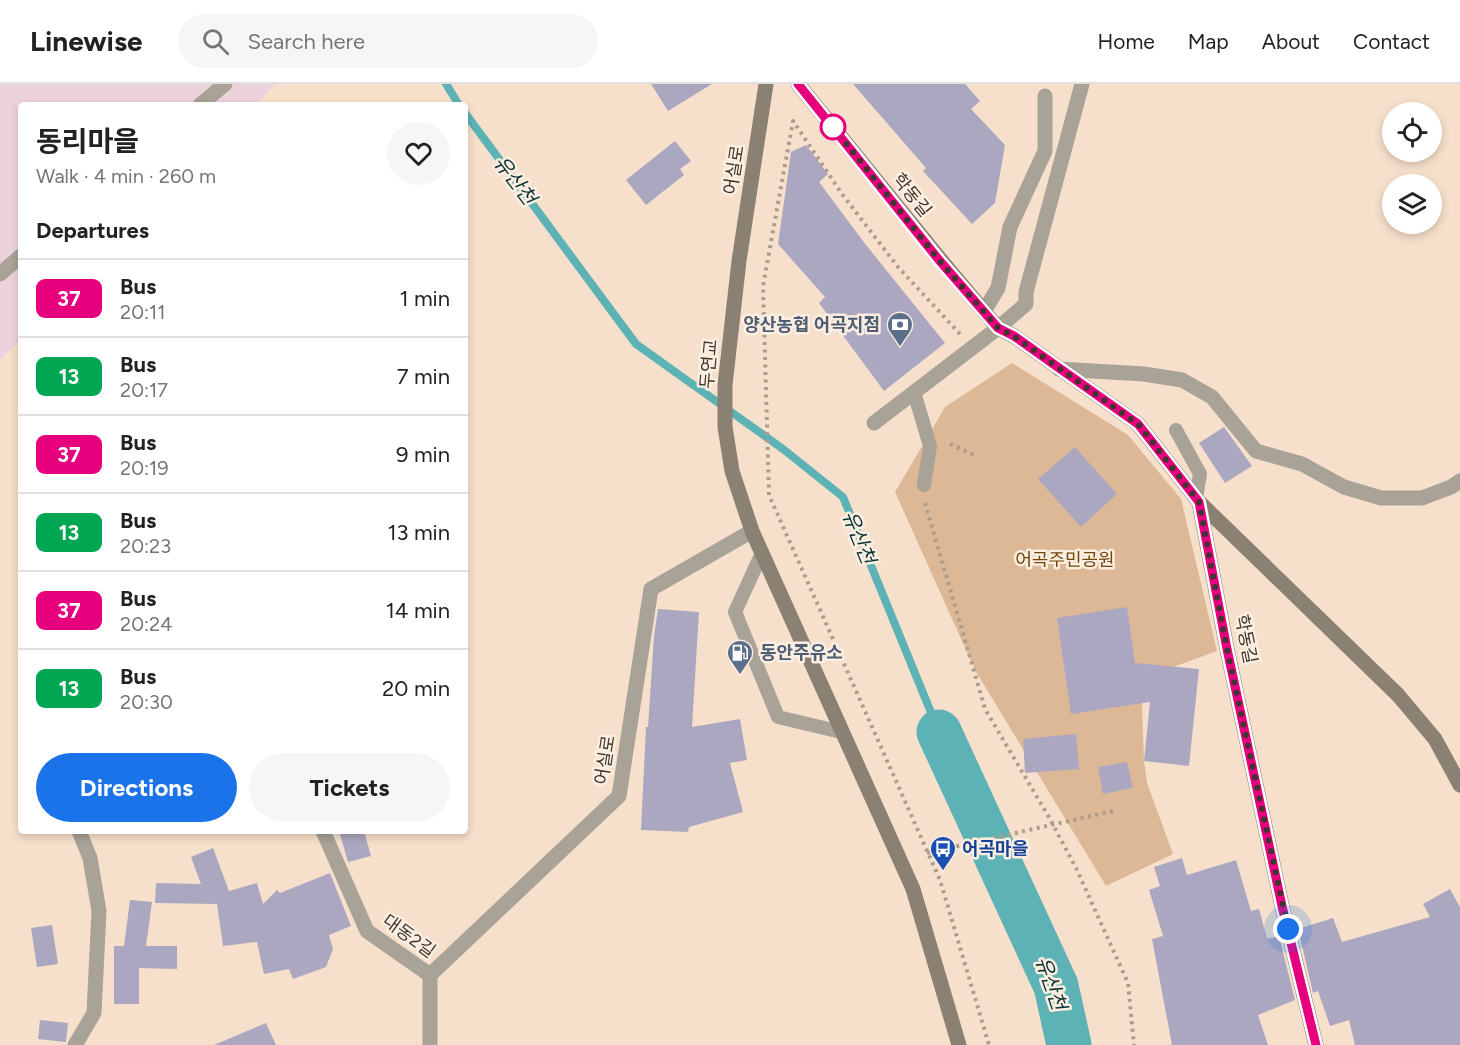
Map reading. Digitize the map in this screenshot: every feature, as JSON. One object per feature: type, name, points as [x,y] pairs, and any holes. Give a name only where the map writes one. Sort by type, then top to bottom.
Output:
[{"type":"street","points":[[204,102],[225,84]]},
{"type":"street","name":"어실로","points":[[739,261],[766,84]]},
{"type":"street","name":"학동길","points":[[798,84],[939,260],[998,328],[1138,424],[1198,501],[1282,906],[1316,1045]]},
{"type":"street","points":[[874,423],[1026,304],[1026,292],[1082,84]]},
{"type":"street","points":[[984,310],[998,288],[1010,227],[1045,151],[1045,96]]},
{"type":"street","points":[[0,274],[18,259]]},
{"type":"street","name":"두연교","points":[[739,261],[725,385],[725,427],[732,471],[752,531]]},
{"type":"street","points":[[1059,369],[1144,374],[1182,380],[1212,397],[1256,451],[1302,464],[1344,487],[1381,498],[1422,498],[1451,487],[1460,481]]},
{"type":"street","points":[[1198,501],[1398,695],[1435,739],[1460,785]]},
{"type":"street","points":[[752,531],[913,889],[959,1045]]},
{"type":"street","name":"어실로","points":[[430,975],[619,796],[651,589],[752,531]]},
{"type":"street","points":[[75,1045],[94,1012],[99,911],[90,858],[80,834]]},
{"type":"street","name":"대동2길","points":[[324,834],[367,931],[430,975],[430,1045]]},
{"type":"lane","points":[[914,392],[930,446],[924,485]]},
{"type":"lane","points":[[1176,430],[1200,474],[1198,501]]},
{"type":"lane","points":[[762,553],[735,612],[778,717],[841,732]]},
{"type":"path","points":[[960,335],[898,267],[842,194],[793,121],[763,286],[769,495],[939,880],[989,1045]]},
{"type":"path","points":[[924,485],[922,495],[985,709],[1077,868],[1128,983],[1134,1045]]},
{"type":"path","points":[[927,853],[1113,811]]},
{"type":"shaded area","points":[[0,84],[276,84],[258,102],[18,102],[18,342],[0,360]]},
{"type":"green space","name":"어곡주민공원","points":[[1012,363],[1128,435],[1181,499],[1217,651],[1157,673],[1142,704],[1147,783],[1173,854],[1106,886],[975,670],[895,492],[945,407]]},
{"type":"building","points":[[651,84],[712,84],[668,111]]},
{"type":"building","points":[[853,84],[965,84],[980,101],[971,109],[1005,145],[995,203],[972,224],[923,171],[926,168]]},
{"type":"building","points":[[675,141],[691,161],[680,169],[684,175],[646,205],[626,180]]},
{"type":"building","points":[[806,145],[828,174],[819,182],[866,245],[945,343],[884,391],[819,303],[825,297],[778,244],[791,152]]},
{"type":"building","points":[[1224,427],[1252,466],[1225,483],[1199,443]]},
{"type":"building","points":[[1075,447],[1117,494],[1081,527],[1038,479]]},
{"type":"building","points":[[1127,607],[1135,663],[1199,669],[1189,766],[1144,761],[1150,702],[1071,714],[1057,618]]},
{"type":"building","points":[[658,609],[699,612],[692,727],[740,719],[747,760],[730,763],[743,812],[689,827],[688,832],[641,830],[646,727],[648,727]]},
{"type":"building","points":[[1076,734],[1079,769],[1025,773],[1023,739]]},
{"type":"building","points":[[1127,762],[1133,788],[1103,794],[1098,767]]},
{"type":"building","points":[[340,834],[365,834],[371,856],[348,862]]},
{"type":"building","points":[[213,848],[229,891],[257,883],[263,904],[277,890],[280,893],[330,873],[351,926],[329,935],[333,949],[326,967],[293,979],[289,969],[264,974],[257,942],[223,946],[217,904],[155,903],[156,883],[201,884],[191,857]]},
{"type":"building","points":[[1182,858],[1187,875],[1236,860],[1251,911],[1259,909],[1267,939],[1279,936],[1295,1000],[1258,1015],[1268,1045],[1172,1045],[1152,939],[1163,936],[1149,890],[1160,886],[1154,867]]},
{"type":"building","points":[[1450,889],[1460,907],[1460,1045],[1355,1045],[1349,1020],[1330,1026],[1318,991],[1313,993],[1298,929],[1333,918],[1342,942],[1430,917],[1423,904]]},
{"type":"building","points":[[130,900],[152,902],[146,946],[177,946],[177,969],[139,968],[139,1004],[114,1004],[114,946],[124,946]]},
{"type":"building","points":[[52,925],[58,964],[37,967],[31,928]]},
{"type":"building","points":[[40,1020],[68,1023],[66,1042],[38,1039]]},
{"type":"building","points":[[266,1023],[276,1045],[214,1045]]},
{"type":"waterway","name":"유산천","points":[[446,84],[457,102]]},
{"type":"waterway","name":"유산천","points":[[468,117],[636,344],[783,449],[843,497],[939,732]]},
{"type":"waterway","name":"유산천","points":[[939,732],[1056,986],[1069,1045]]},
{"type":"bus line","name":"37","points":[[798,84],[939,260],[998,328],[1014,336],[1138,424],[1199,502],[1227,649],[1282,906],[1316,1045]]},
{"type":"place","name":"양산농협 어곡지점","points":[[900,348]]},
{"type":"place","name":"동안주유소","points":[[740,676]]},
{"type":"place","name":"어곡마을","points":[[943,872]]},
{"type":"route","points":[[833,127],[939,260],[998,328],[1014,336],[1138,424],[1199,502],[1227,649],[1288,929]]}]
